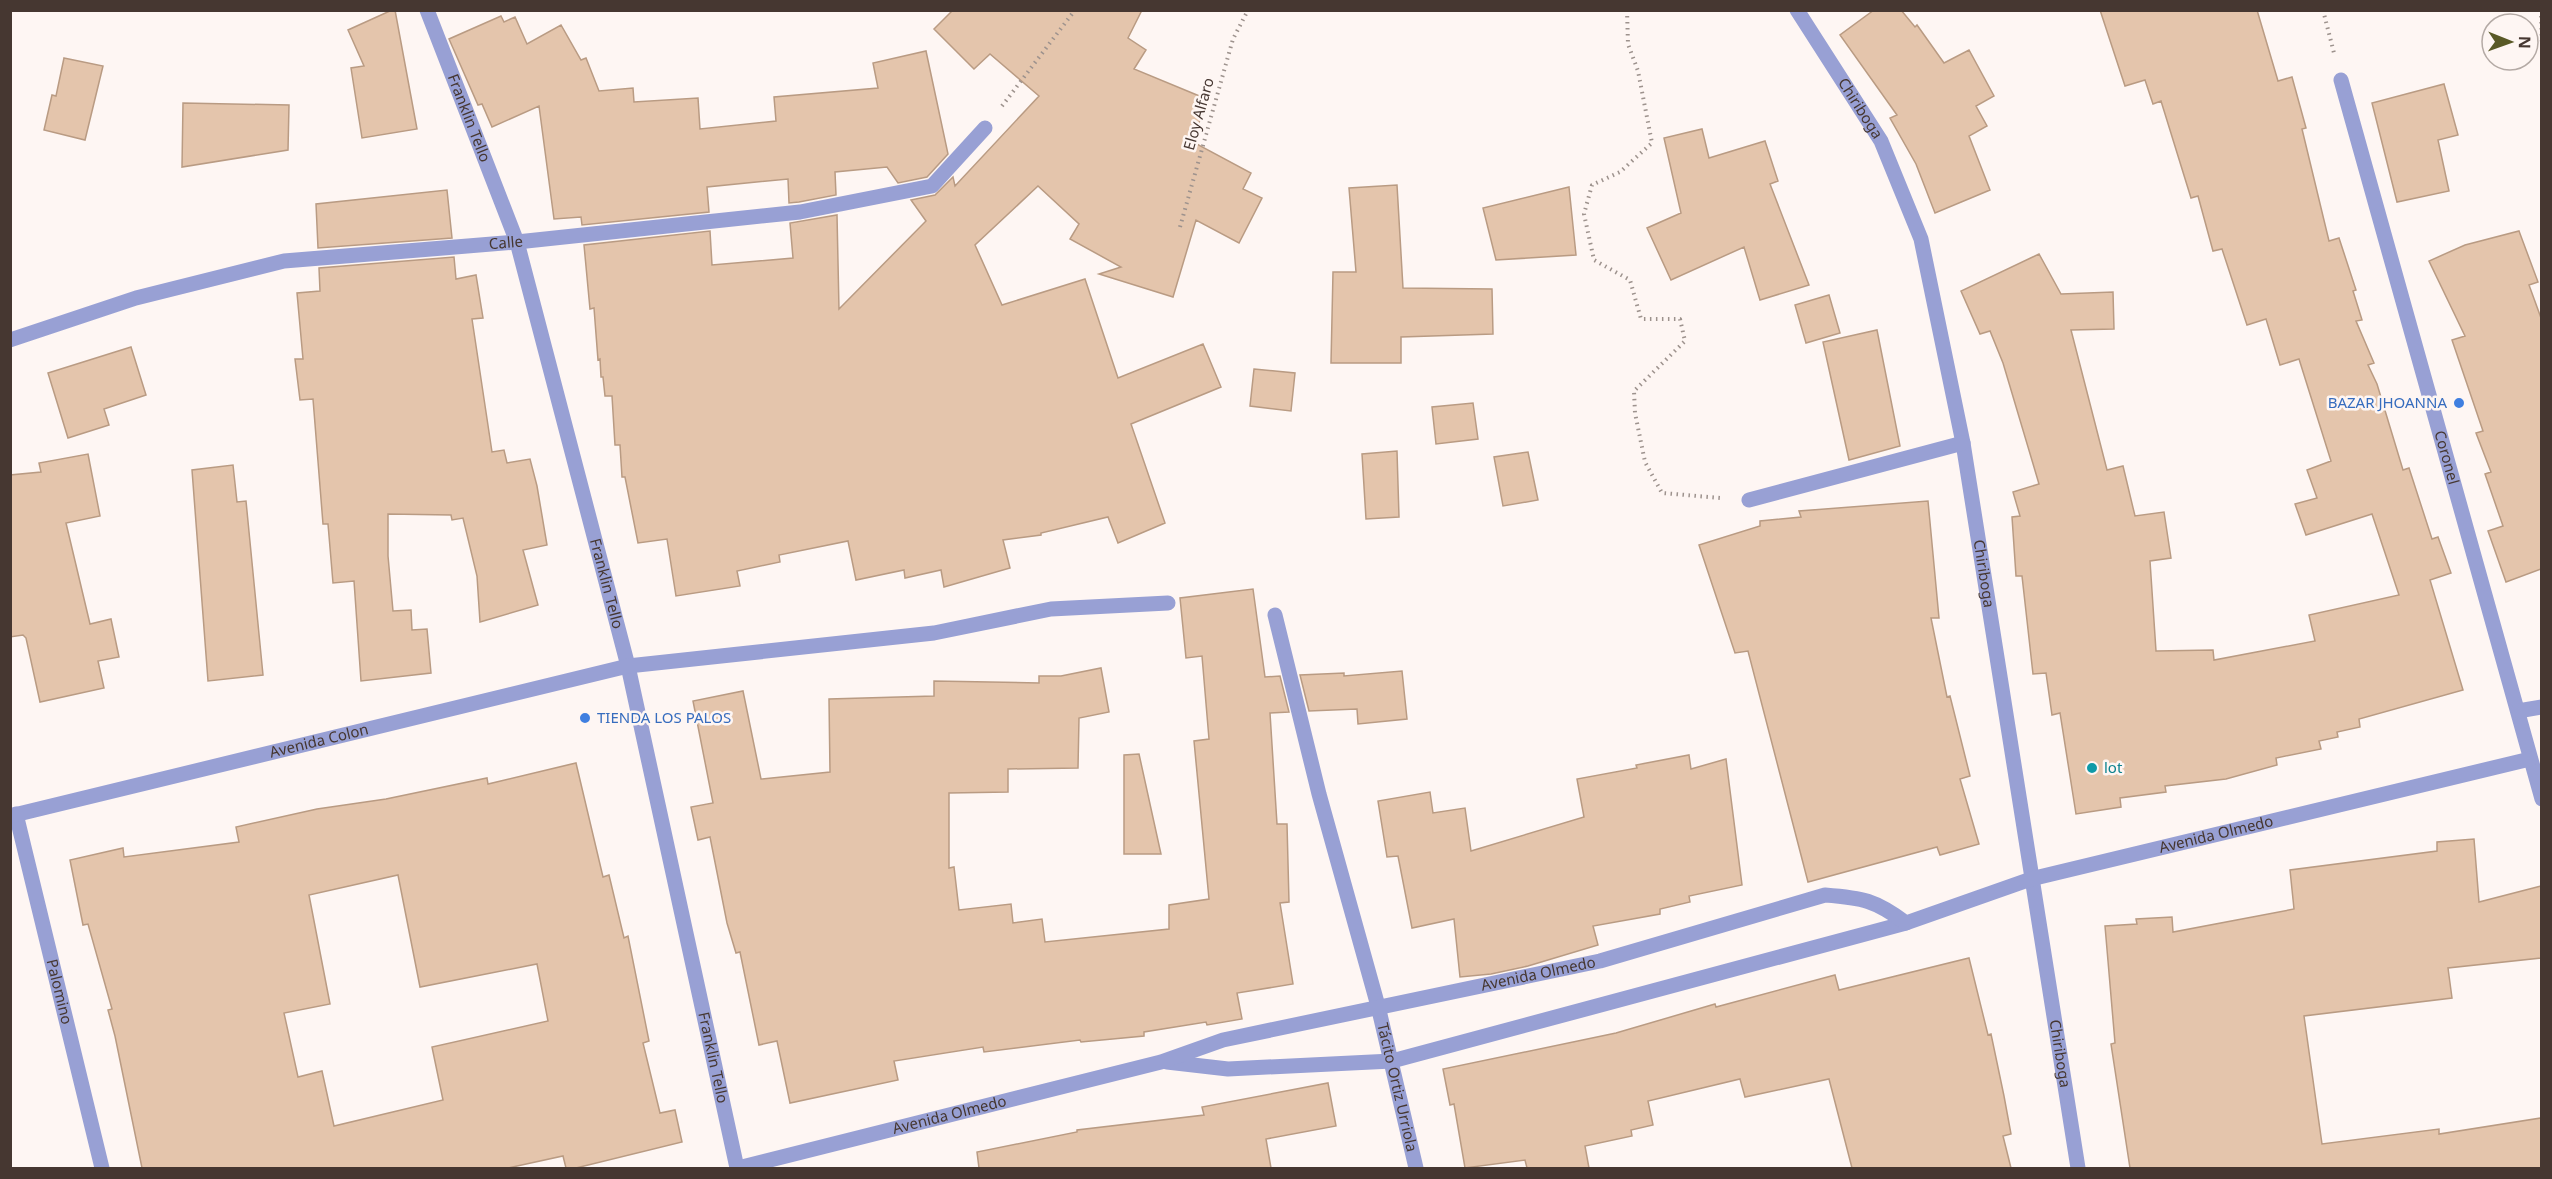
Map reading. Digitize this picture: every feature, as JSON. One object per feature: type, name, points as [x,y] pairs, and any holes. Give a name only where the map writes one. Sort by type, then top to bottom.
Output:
[{"type":"street","name":"Franklin Tello","points":[[427,10],[517,242],[627,666],[738,1168]]},
{"type":"street","name":"Chiriboga","points":[[1797,10],[1881,141],[1922,239],[1963,443],[2078,1168]]},
{"type":"street","name":"Coronel","points":[[2341,80],[2541,799]]},
{"type":"street","name":"Calle","points":[[10,340],[136,298],[284,261],[517,242],[800,212],[932,186],[985,128]]},
{"type":"street","points":[[1749,500],[1963,443]]},
{"type":"street","name":"Avenida Colon","points":[[13,815],[627,666],[934,633],[1051,609],[1168,603]]},
{"type":"street","name":"Tácito Ortiz Urriola","points":[[1275,615],[1319,794],[1378,1006],[1416,1168]]},
{"type":"street","points":[[2518,711],[2541,708]]},
{"type":"street","name":"Avenida Olmedo","points":[[1161,1062],[1228,1069],[1392,1061],[1906,923],[2031,879],[2530,759]]},
{"type":"street","name":"Palomino","points":[[13,815],[102,1168]]},
{"type":"street","name":"Avenida Olmedo","points":[[738,1168],[1161,1062],[1223,1040],[1600,961],[1825,895],[1861,898],[1884,906],[1906,923]]},
{"type":"path","points":[[985,128],[1075,10]]},
{"type":"path","name":"Eloy Alfaro","points":[[1180,228],[1233,39],[1248,10]]},
{"type":"path","points":[[1627,10],[1628,44],[1638,71],[1653,143],[1620,172],[1592,185],[1584,214],[1594,260],[1630,280],[1641,319],[1680,319],[1685,341],[1634,391],[1635,413],[1646,462],[1662,493],[1749,500]]},
{"type":"path","points":[[2323,10],[2341,80]]},
{"type":"path","points":[[2541,10],[2541,47]]},
{"type":"building","points":[[395,10],[417,129],[362,138],[351,68],[364,66],[348,30]]},
{"type":"building","points":[[953,10],[1142,10],[1128,38],[1146,50],[1134,69],[1209,100],[1191,141],[1251,173],[1243,189],[1262,198],[1239,243],[1196,220],[1173,297],[1099,274],[1121,267],[1070,239],[1079,224],[1038,186],[975,245],[1002,305],[1085,279],[1118,378],[1203,344],[1221,387],[1131,424],[1165,523],[1118,543],[1108,517],[1041,533],[1041,535],[1003,540],[1010,568],[944,587],[941,570],[905,578],[904,570],[856,580],[848,541],[779,555],[780,562],[737,571],[740,586],[676,596],[667,539],[638,543],[625,477],[622,477],[620,445],[615,445],[612,396],[605,396],[603,377],[601,377],[594,308],[590,309],[584,245],[710,231],[712,265],[793,258],[790,223],[837,215],[839,309],[926,221],[911,200],[935,195],[953,177],[955,186],[1039,96],[990,54],[974,69],[934,29]]},
{"type":"building","points":[[1874,10],[1901,10],[1915,27],[1917,25],[1944,63],[1969,50],[1994,96],[1976,106],[1987,126],[1969,136],[1990,190],[1935,213],[1916,164],[1890,118],[1897,115],[1840,35]]},
{"type":"building","points":[[2100,10],[2257,10],[2278,81],[2292,77],[2306,128],[2302,129],[2329,241],[2339,238],[2356,290],[2353,291],[2362,320],[2356,321],[2374,363],[2368,365],[2377,384],[2403,470],[2409,468],[2432,539],[2438,537],[2451,573],[2430,580],[2463,690],[2359,719],[2360,727],[2337,732],[2338,737],[2319,741],[2321,749],[2276,758],[2277,765],[2226,779],[2165,786],[2166,792],[2120,798],[2121,807],[2076,814],[2060,713],[2052,715],[2046,673],[2033,674],[2022,576],[2016,576],[2012,517],[2020,516],[2013,492],[2039,484],[2003,363],[1990,331],[1980,334],[1961,291],[2039,254],[2061,294],[2113,292],[2114,329],[2071,330],[2107,470],[2123,466],[2135,516],[2164,512],[2171,558],[2150,561],[2156,651],[2213,650],[2214,660],[2315,641],[2309,615],[2399,595],[2372,514],[2306,535],[2295,504],[2317,498],[2307,470],[2331,461],[2299,359],[2280,365],[2266,319],[2247,325],[2222,249],[2213,251],[2198,196],[2191,198],[2161,101],[2153,104],[2145,80],[2125,86]]},
{"type":"building","points":[[501,16],[504,22],[515,17],[527,44],[561,25],[581,60],[586,58],[599,91],[633,88],[634,102],[698,98],[700,129],[776,121],[774,97],[878,88],[873,63],[926,51],[948,154],[927,177],[898,183],[887,167],[835,172],[836,195],[799,202],[789,203],[788,179],[707,187],[709,212],[582,225],[581,217],[554,219],[539,106],[492,127],[482,104],[478,105],[449,39]]},
{"type":"building","points":[[64,58],[103,66],[85,140],[44,130],[52,95],[56,96]]},
{"type":"building","points":[[2444,84],[2458,135],[2438,140],[2449,191],[2397,202],[2372,103]]},
{"type":"building","points":[[183,103],[289,105],[288,150],[182,167]]},
{"type":"building","points":[[1702,129],[1709,158],[1765,141],[1778,181],[1770,184],[1809,285],[1760,300],[1744,247],[1671,280],[1647,228],[1681,213],[1664,138]]},
{"type":"building","points":[[1397,185],[1403,288],[1492,289],[1493,334],[1401,337],[1401,363],[1331,363],[1333,272],[1356,272],[1349,188]]},
{"type":"building","points":[[1569,187],[1576,255],[1496,260],[1483,208]]},
{"type":"building","points":[[447,190],[452,238],[318,248],[316,204]]},
{"type":"building","points":[[2519,231],[2538,282],[2529,285],[2541,318],[2541,569],[2506,582],[2488,531],[2503,526],[2485,474],[2491,472],[2476,433],[2483,431],[2452,340],[2465,336],[2429,261],[2465,245]]},
{"type":"building","points":[[454,257],[456,279],[476,275],[483,318],[472,319],[492,452],[504,450],[507,463],[530,459],[537,486],[547,545],[523,550],[538,605],[480,622],[477,576],[463,518],[452,520],[451,515],[388,514],[388,556],[393,611],[411,610],[412,630],[427,629],[431,673],[361,681],[354,581],[333,583],[328,524],[323,524],[313,399],[300,400],[295,359],[303,359],[297,293],[320,291],[319,268]]},
{"type":"building","points":[[1829,295],[1840,333],[1806,343],[1795,305]]},
{"type":"building","points":[[1877,330],[1900,446],[1849,460],[1823,342]]},
{"type":"building","points":[[131,347],[146,395],[104,409],[109,425],[68,438],[48,373]]},
{"type":"building","points":[[1254,369],[1295,373],[1291,411],[1250,406]]},
{"type":"building","points":[[1473,403],[1478,439],[1436,444],[1432,407]]},
{"type":"building","points":[[1397,451],[1399,517],[1366,519],[1362,454]]},
{"type":"building","points":[[1528,452],[1538,500],[1503,506],[1494,457]]},
{"type":"building","points":[[88,454],[100,516],[66,523],[90,624],[111,619],[119,657],[98,661],[104,688],[40,702],[26,638],[23,635],[10,637],[10,475],[41,472],[39,463]]},
{"type":"building","points":[[233,465],[237,502],[246,501],[263,675],[208,681],[192,470]]},
{"type":"building","points":[[1928,501],[1939,618],[1931,618],[1947,697],[1950,696],[1970,776],[1960,779],[1979,844],[1940,855],[1937,847],[1808,882],[1748,651],[1735,653],[1699,545],[1760,526],[1760,521],[1801,517],[1799,511]]},
{"type":"building","points":[[1253,589],[1265,677],[1280,676],[1289,712],[1270,713],[1277,824],[1287,824],[1289,902],[1280,903],[1293,984],[1237,993],[1242,1019],[1144,1032],[1144,1036],[1081,1042],[1080,1040],[984,1052],[983,1047],[894,1061],[898,1080],[790,1103],[777,1041],[759,1045],[740,952],[736,953],[727,923],[710,837],[698,840],[691,807],[713,803],[693,701],[743,691],[761,779],[830,772],[829,699],[934,696],[934,681],[1039,683],[1039,676],[1061,676],[1101,668],[1109,712],[1079,718],[1078,768],[1008,769],[1008,792],[949,793],[949,868],[954,867],[959,910],[1011,904],[1013,923],[1042,919],[1045,942],[1169,929],[1169,905],[1209,899],[1194,741],[1209,739],[1202,656],[1186,658],[1180,598]]},
{"type":"building","points":[[1402,671],[1407,719],[1358,724],[1357,709],[1309,711],[1300,675],[1344,673],[1344,676]]},
{"type":"building","points":[[1139,754],[1161,854],[1124,854],[1124,755]]},
{"type":"building","points":[[1689,755],[1691,769],[1726,759],[1742,885],[1689,896],[1690,902],[1660,909],[1660,914],[1593,926],[1598,945],[1528,966],[1491,974],[1460,977],[1454,919],[1412,928],[1398,856],[1387,857],[1378,801],[1430,792],[1433,813],[1465,808],[1471,851],[1584,817],[1577,779],[1637,768],[1636,765]]},
{"type":"building","points":[[576,763],[603,877],[609,875],[624,938],[628,936],[649,1041],[643,1043],[660,1113],[675,1110],[682,1142],[576,1168],[566,1168],[563,1156],[508,1168],[142,1168],[108,1010],[112,1009],[88,924],[83,925],[70,860],[123,848],[124,857],[239,842],[236,827],[317,809],[386,799],[487,778],[488,784]],"holes":[[[398,875],[420,987],[537,964],[548,1021],[432,1047],[443,1100],[334,1126],[322,1071],[298,1077],[284,1013],[330,1004],[309,895]]]},
{"type":"building","points":[[2474,839],[2479,902],[2541,886],[2541,958],[2448,968],[2452,998],[2304,1016],[2322,1144],[2439,1129],[2439,1134],[2541,1118],[2541,1168],[2130,1168],[2111,1044],[2115,1043],[2105,926],[2137,924],[2136,919],[2172,917],[2173,932],[2294,909],[2290,870],[2437,851],[2437,842]]},
{"type":"building","points":[[1969,958],[1988,1035],[1991,1034],[2004,1096],[2011,1134],[2003,1136],[2011,1168],[1852,1168],[1829,1079],[1745,1097],[1740,1079],[1648,1101],[1653,1125],[1631,1130],[1632,1136],[1585,1146],[1589,1168],[1527,1168],[1525,1160],[1465,1168],[1454,1104],[1450,1105],[1443,1069],[1616,1033],[1715,1004],[1716,1007],[1835,975],[1839,990]]},
{"type":"building","points":[[1328,1083],[1336,1126],[1266,1139],[1271,1168],[979,1168],[977,1152],[1077,1132],[1077,1130],[1204,1115],[1202,1107]]},
{"type":"place","name":"BAZAR JHOANNA","points":[[2459,403]]},
{"type":"place","name":"TIENDA LOS PALOS","points":[[585,718]]},
{"type":"place","name":"lot","points":[[2092,768]]}]
